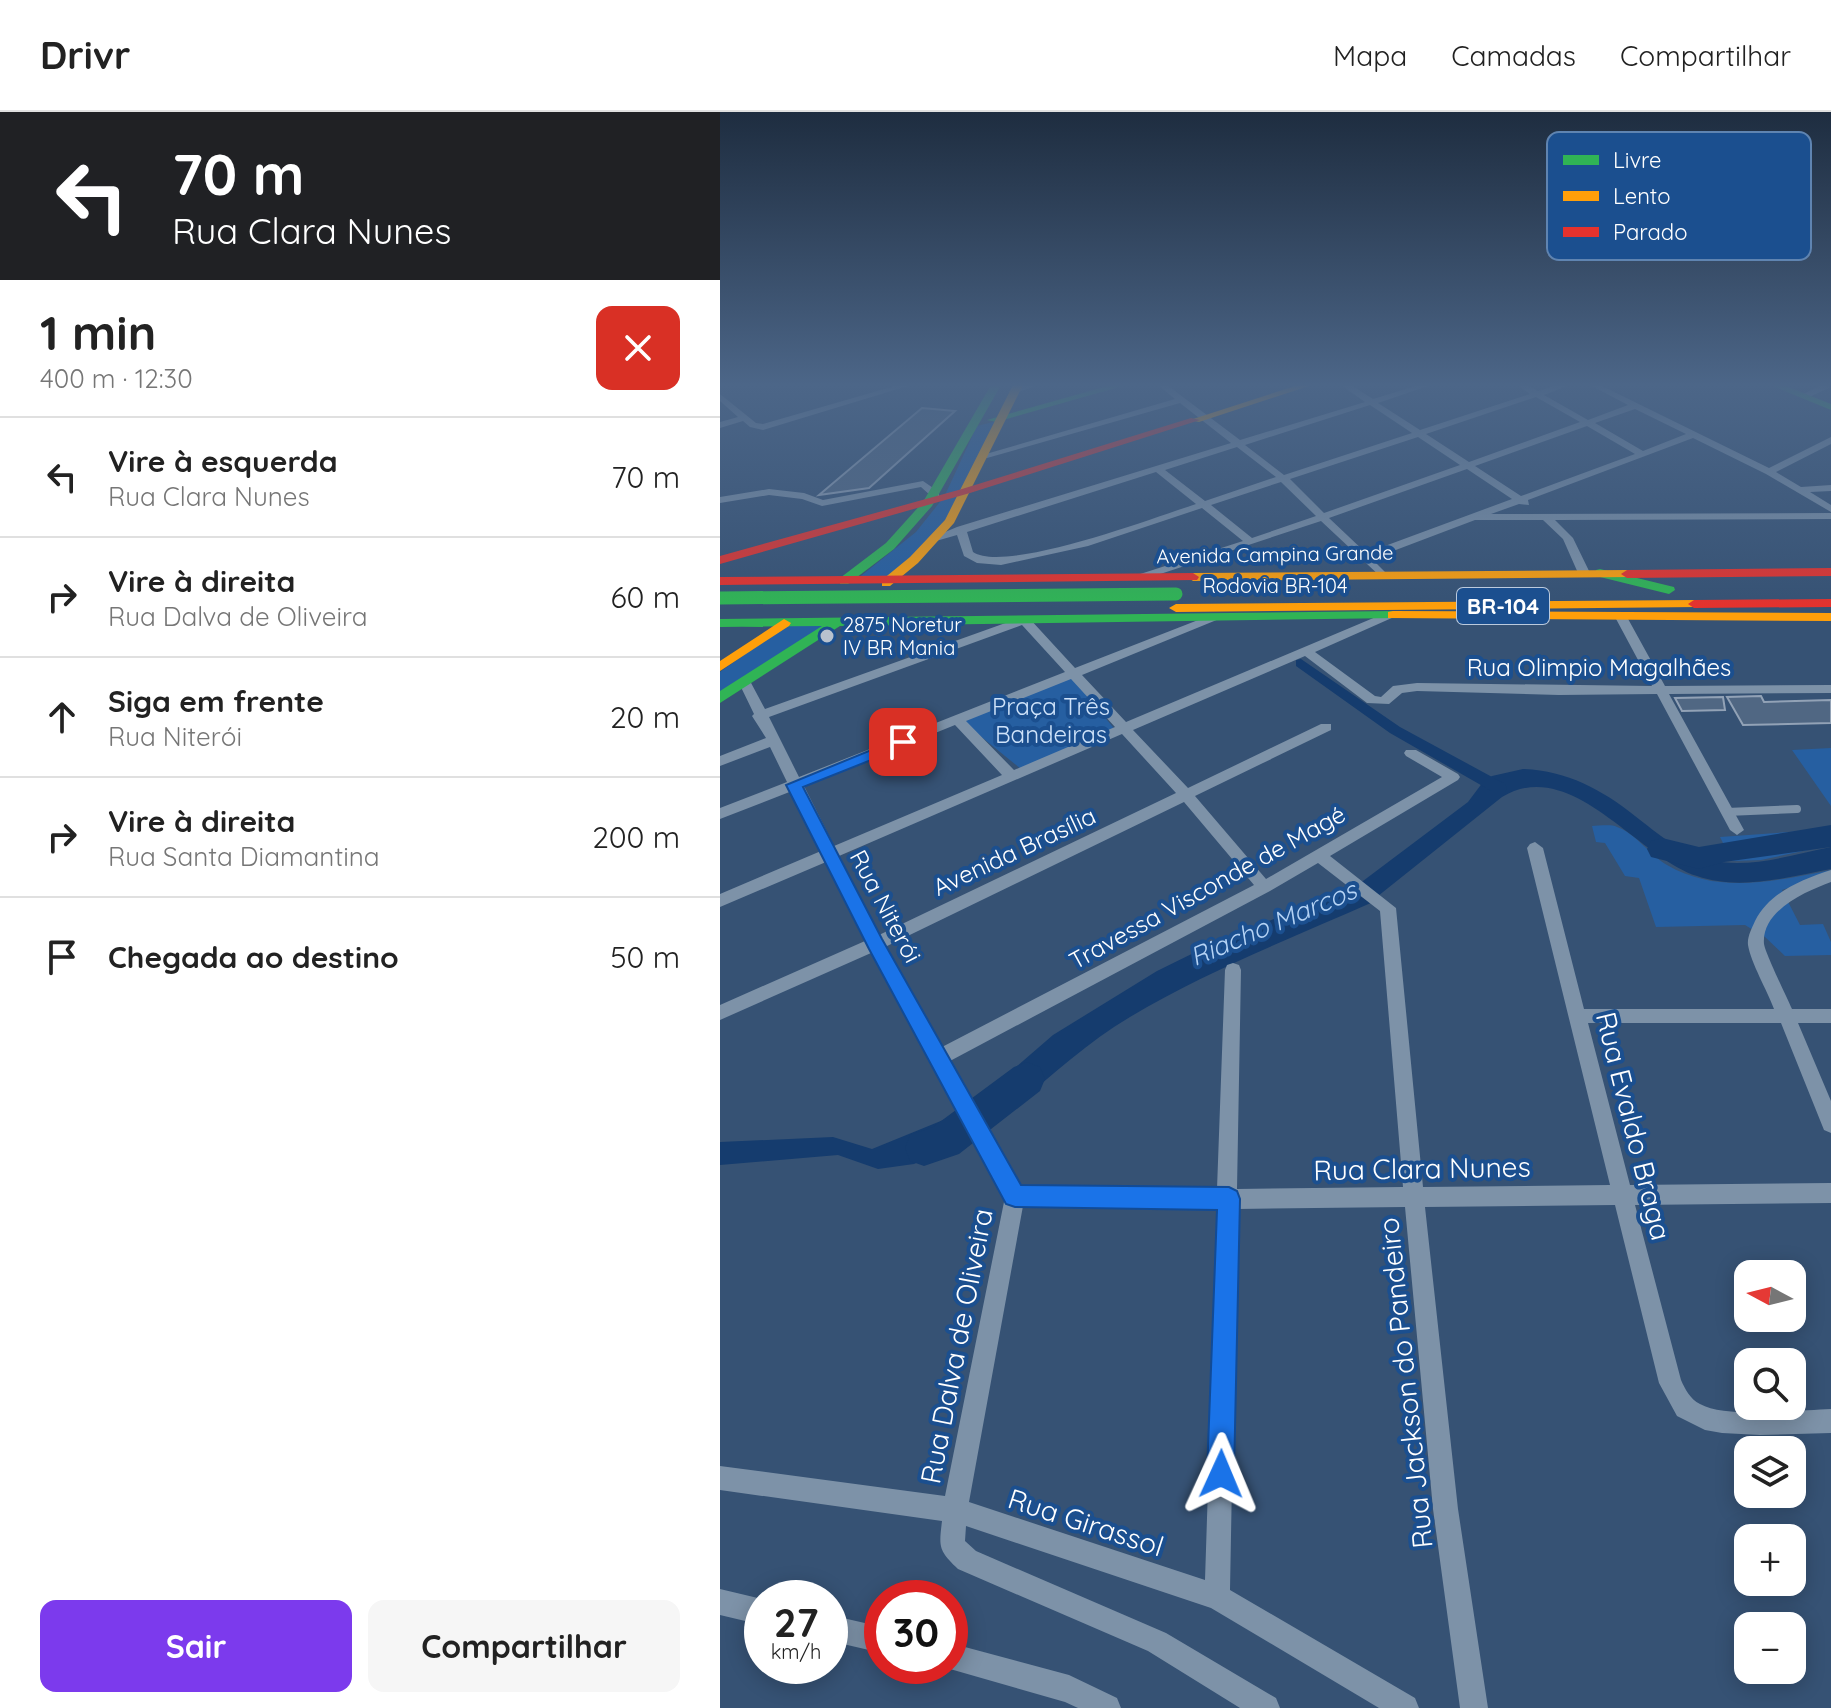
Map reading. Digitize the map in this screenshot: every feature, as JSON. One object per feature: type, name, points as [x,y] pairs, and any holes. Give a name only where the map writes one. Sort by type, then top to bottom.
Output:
[{"type":"main road","points":[[720,667],[792,623],[894,545],[934,497],[952,459]]},
{"type":"main road","points":[[720,698],[834,623],[920,554],[936,538],[982,459]]},
{"type":"main road","points":[[720,560],[1068,459]]},
{"type":"main road","points":[[920,554],[921,568],[960,580]]},
{"type":"main road","name":"Avenida Campina Grande","points":[[720,581],[1831,572]]},
{"type":"main road","points":[[1592,573],[1669,590]]},
{"type":"main road","name":"Rodovia BR-104","points":[[720,613],[1669,590],[1831,589]]},
{"type":"main road","name":"Rodovia BR-104","points":[[720,598],[1831,603]]},
{"type":"main road","points":[[720,623],[1390,615],[1831,617]]},
{"type":"street","points":[[936,538],[1190,459]]},
{"type":"street","points":[[1261,459],[1382,575]]},
{"type":"street","points":[[961,529],[968,554],[977,560],[1001,562],[1084,544],[1339,459]]},
{"type":"street","points":[[1457,459],[1549,518],[1568,538],[1592,573]]},
{"type":"street","points":[[1138,578],[1251,542],[1477,459]]},
{"type":"street","points":[[1364,558],[1627,459]]},
{"type":"street","points":[[1743,459],[1831,509]]},
{"type":"street","points":[[1769,472],[1793,459]]},
{"type":"street","points":[[1158,469],[1251,542]]},
{"type":"street","points":[[720,500],[769,492],[804,496],[822,503],[923,484],[934,497]]},
{"type":"street","points":[[1801,490],[1831,488]]},
{"type":"street","points":[[1473,517],[1831,516]]},
{"type":"street","points":[[720,901],[1125,731],[1390,615]]},
{"type":"street","points":[[720,814],[1215,617]]},
{"type":"street","points":[[1621,617],[1737,830]]},
{"type":"street","points":[[759,716],[1023,621],[1076,673],[1264,887]]},
{"type":"street","name":"Rua Olimpio Magalhães","points":[[1306,651],[1372,700],[1384,701],[1406,687],[1662,692],[1831,689]]},
{"type":"street","name":"Rua Niterói","points":[[744,681],[875,944],[991,1150]]},
{"type":"street","points":[[958,720],[1013,778]]},
{"type":"street","name":"Avenida Brasília","points":[[720,1013],[875,944],[1326,727]]},
{"type":"street","points":[[720,761],[772,741]]},
{"type":"street","name":"Travessa Visconde de Magé","points":[[938,1058],[1264,887],[1453,777],[1411,753]]},
{"type":"street","name":"Rua Evaldo Braga","points":[[1535,848],[1670,1383],[1689,1412],[1716,1421],[1831,1421]]},
{"type":"street","name":"Rua Jackson do Pandeiro","points":[[1318,855],[1351,884],[1388,908],[1451,1550],[1474,1708]]},
{"type":"street","points":[[1831,876],[1783,897],[1758,927],[1756,943],[1831,1124]]},
{"type":"street","points":[[1217,1597],[1233,970]]},
{"type":"street","points":[[1577,1016],[1831,1016]]},
{"type":"street","name":"Rua Dalva de Oliveira","points":[[991,1150],[1015,1196],[955,1510],[952,1546],[967,1560],[1157,1642],[1266,1708]]},
{"type":"street","name":"Rua Clara Nunes","points":[[1015,1196],[1229,1199],[1831,1193]]},
{"type":"street","name":"Rua Girassol","points":[[720,1478],[955,1510],[1217,1597],[1405,1708]]},
{"type":"street","points":[[720,1602],[744,1608]]},
{"type":"street","points":[[968,1661],[1069,1689],[1107,1708]]},
{"type":"lane","points":[[1727,812],[1797,809]]},
{"type":"green space","points":[[961,459],[979,459],[965,490],[945,495]]},
{"type":"green space","points":[[963,493],[946,522],[889,579],[857,579],[916,532],[943,498]]},
{"type":"green space","points":[[786,625],[825,625],[720,695],[720,672]]},
{"type":"green space","name":"Praça Três Bandeiras","points":[[1069,674],[1117,732],[1021,769],[963,722]]},
{"type":"green space","points":[[1831,748],[1831,806],[1792,750]]},
{"type":"green space","points":[[1592,826],[1612,826],[1623,830],[1667,865],[1707,880],[1748,883],[1831,870],[1831,874],[1782,890],[1800,925],[1823,924],[1831,942],[1831,955],[1785,956],[1765,937],[1745,925],[1656,927],[1639,878],[1625,876],[1605,843],[1596,842]]},
{"type":"green space","points":[[1831,829],[1831,845],[1761,860],[1732,861],[1720,837]]},
{"type":"water","points":[[1523,769],[1554,773],[1583,783],[1622,806],[1670,842],[1699,857],[1724,862],[1755,862],[1831,847],[1831,869],[1747,882],[1697,876],[1674,865],[1578,798],[1553,789],[1528,788],[1502,797],[1378,896],[1359,884],[1468,802],[1483,782],[1492,776]]},
{"type":"water","points":[[1351,889],[1373,902],[1159,1000],[1079,1052],[1001,1119],[987,1092],[1053,1035],[1157,971],[1220,940]]},
{"type":"water","points":[[953,1116],[967,1141],[914,1164],[878,1169],[838,1155],[720,1165],[720,1142],[833,1137],[872,1149]]},
{"type":"building","points":[[861,459],[901,459],[869,488],[819,495]]},
{"type":"building","points":[[1761,696],[1764,702],[1831,700],[1831,723],[1743,725],[1727,697]]},
{"type":"building","points":[[1723,697],[1725,710],[1682,711],[1675,698]]},
{"type":"waterway","points":[[1301,663],[1395,730],[1499,788]]},
{"type":"waterway","name":"Riacho Marcos","points":[[1662,849],[1699,858],[1724,851],[1831,836]]},
{"type":"waterway","name":"Riacho Marcos","points":[[924,1148],[945,1141],[1027,1079]]},
{"type":"traffic: fast","points":[[844,581],[890,546],[928,504],[953,459]]},
{"type":"traffic: fast","points":[[1600,573],[1669,590]]},
{"type":"traffic: fast","points":[[720,598],[1176,594]]},
{"type":"traffic: fast","points":[[720,623],[1393,615]]},
{"type":"traffic: fast","points":[[720,698],[835,623]]},
{"type":"traffic: slow","points":[[886,583],[914,560],[950,521],[981,459]]},
{"type":"traffic: slow","points":[[1193,577],[1627,574]]},
{"type":"traffic: slow","points":[[1176,608],[1694,604]]},
{"type":"traffic: slow","points":[[1393,615],[1831,617]]},
{"type":"traffic: slow","points":[[720,667],[784,623]]},
{"type":"traffic: jam","points":[[720,560],[1068,459]]},
{"type":"traffic: jam","points":[[1627,574],[1831,572]]},
{"type":"traffic: jam","points":[[720,581],[1193,577]]},
{"type":"traffic: jam","points":[[1694,604],[1831,603]]},
{"type":"place","name":"2875 Noretur IV BR Mania","points":[[827,636]]},
{"type":"route","points":[[903,742],[794,785],[875,944],[1015,1196],[1229,1199],[1221,1474]]}]
